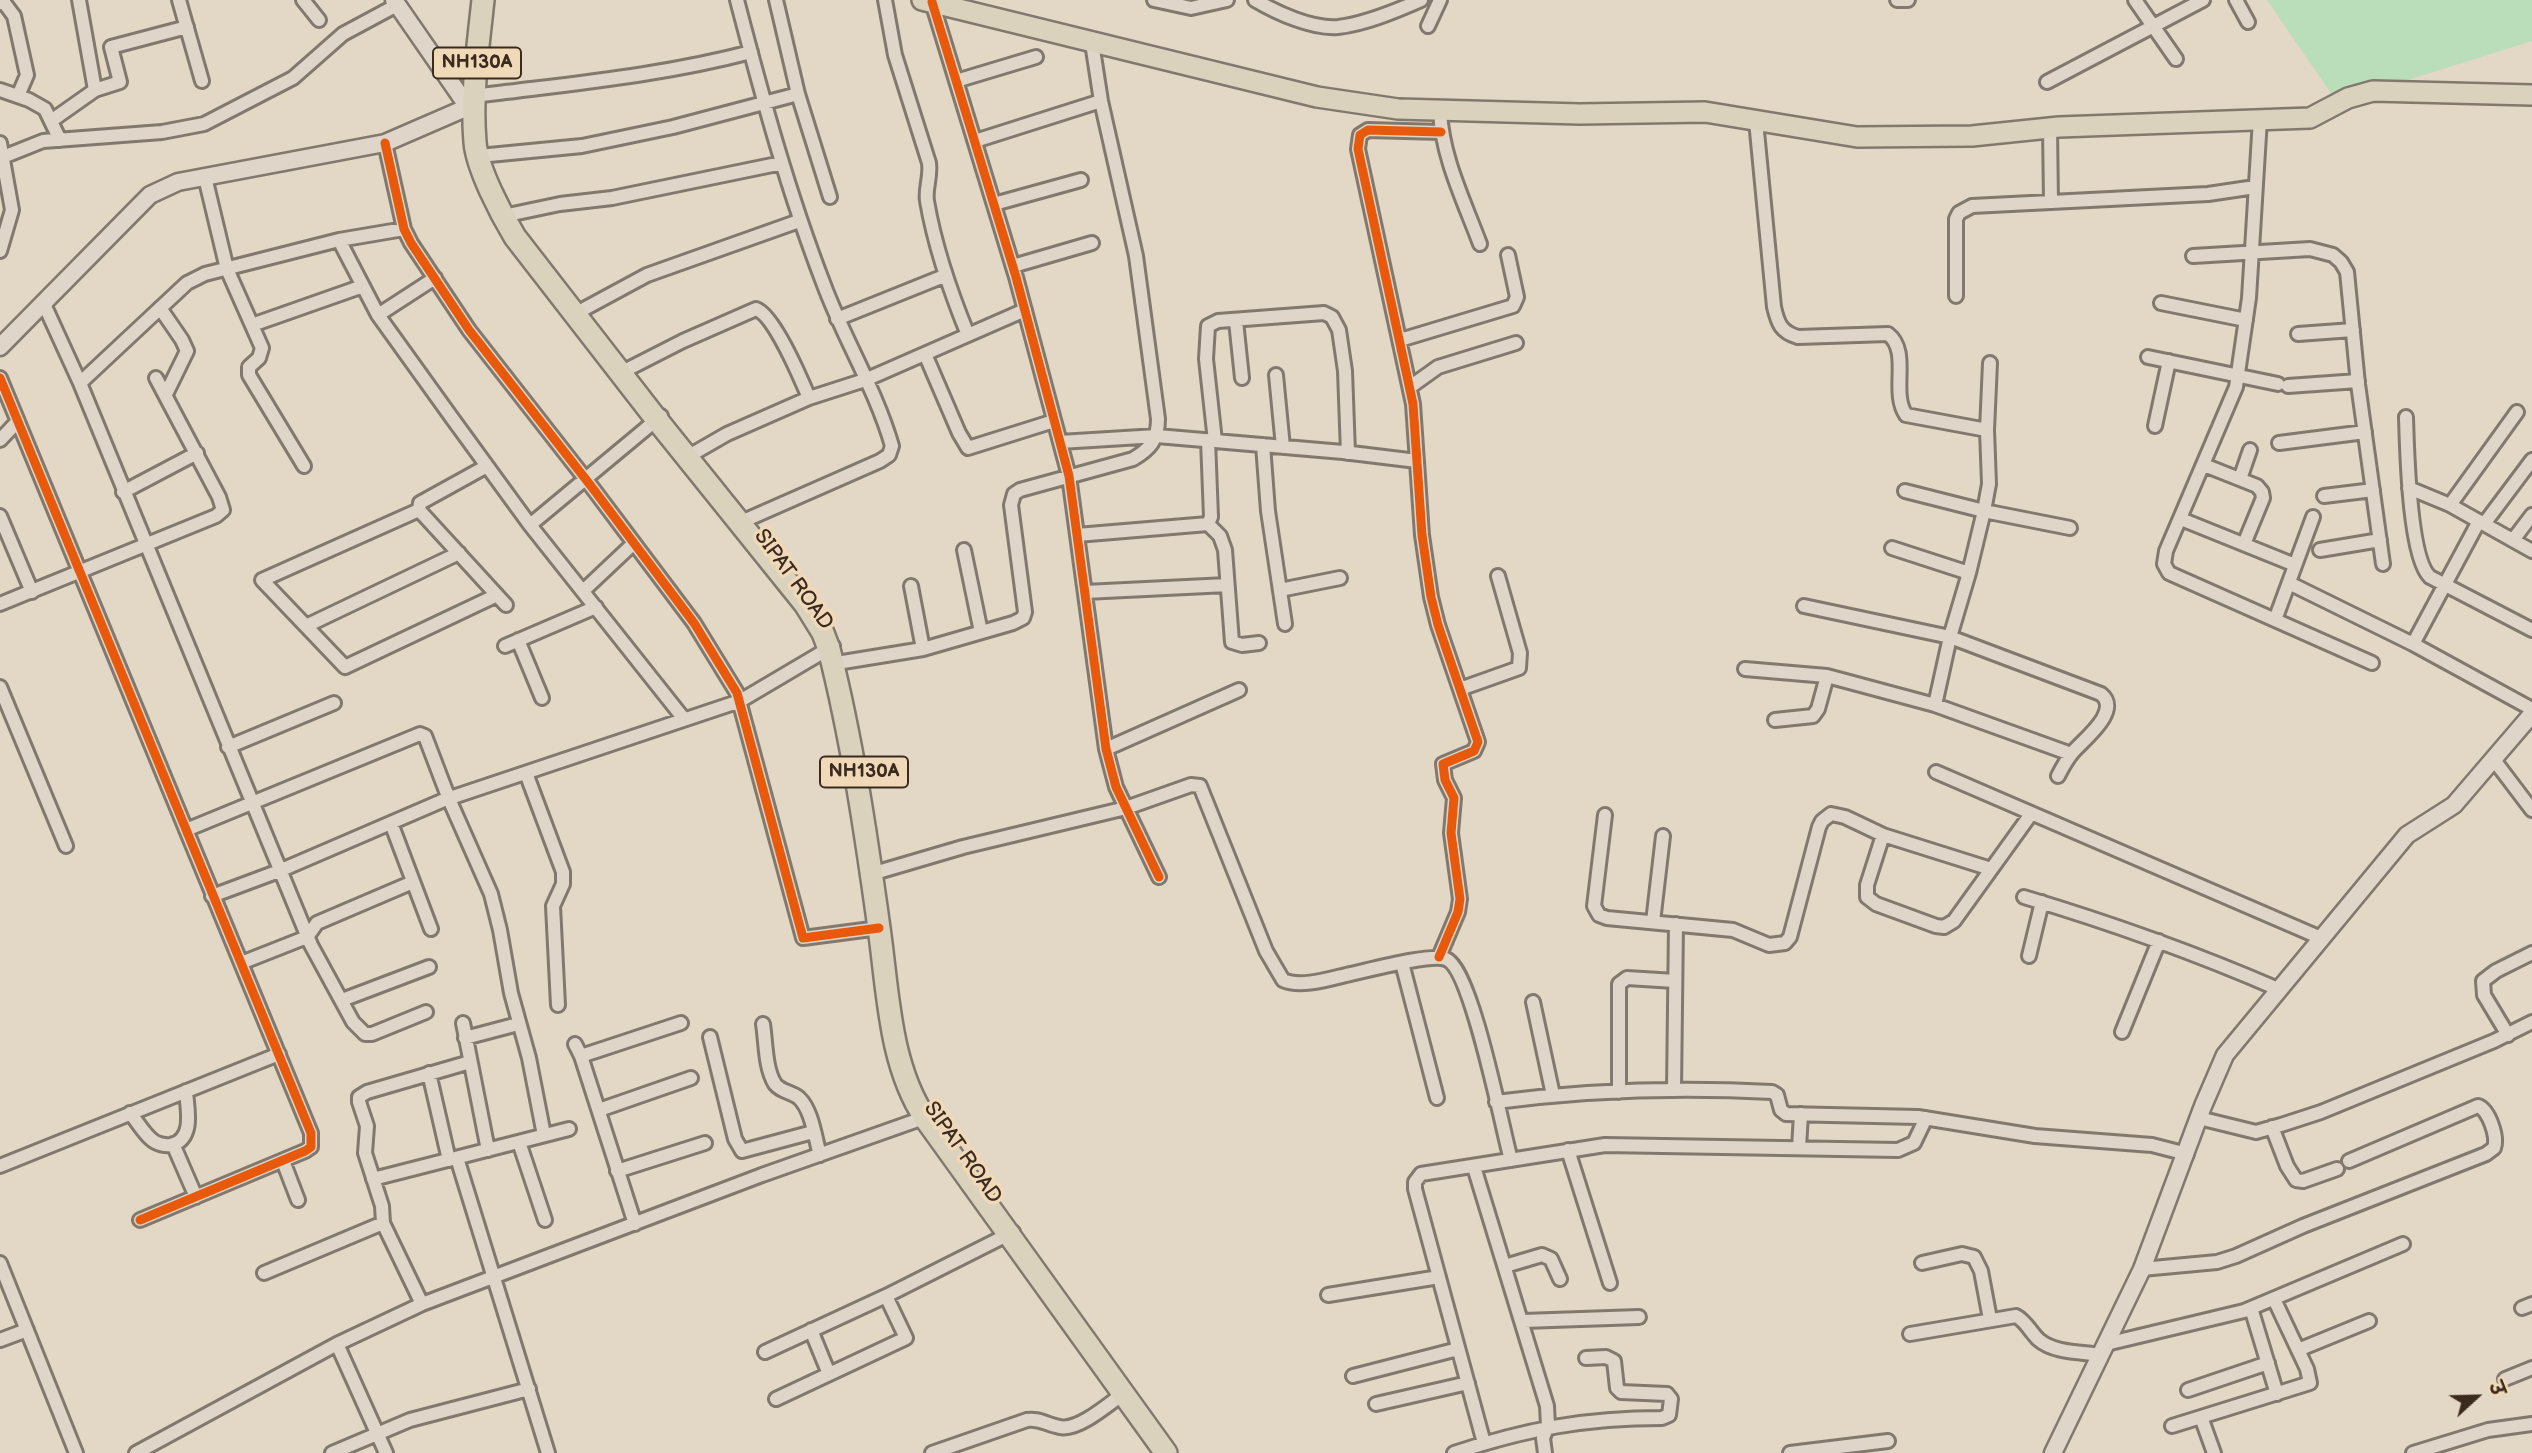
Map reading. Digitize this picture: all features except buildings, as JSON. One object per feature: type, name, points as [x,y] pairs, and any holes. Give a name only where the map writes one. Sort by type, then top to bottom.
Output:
[{"type":"highway","name":"SIPAT ROAD","points":[[483,0],[473,108],[483,155],[515,237],[660,417],[805,604],[836,652]]},
{"type":"highway","name":"SIPAT ROAD","points":[[508,215],[584,309],[660,417],[694,453],[748,519],[815,604],[829,626],[874,821],[879,928],[893,1031],[909,1091],[1012,1232],[1166,1453]]},
{"type":"highway","name":"SIPAT ROAD","points":[[875,872],[905,1046],[929,1116]]},
{"type":"highway","name":"SIPAT ROAD","points":[[1012,1232],[1138,1394],[1174,1453]]},
{"type":"main road","points":[[927,1],[1317,97],[1398,109],[1580,114],[1705,112],[1857,137],[1972,136],[2050,128],[2310,118],[2348,98],[2373,91],[2532,95]]},
{"type":"street","points":[[1,0],[14,16],[27,75],[19,96]]},
{"type":"street","points":[[79,0],[95,90]]},
{"type":"street","points":[[179,0],[202,81]]},
{"type":"street","points":[[303,0],[319,20]]},
{"type":"street","points":[[737,0],[763,103],[799,221],[837,319],[891,441],[892,451],[889,455],[748,519]]},
{"type":"street","points":[[776,0],[798,94],[830,197]]},
{"type":"street","points":[[885,0],[895,55],[929,163],[927,200],[944,276],[968,335]]},
{"type":"street","points":[[1154,0],[1191,8],[1227,0]]},
{"type":"street","points":[[1253,0],[1272,11],[1301,21],[1335,27],[1355,23],[1422,0]]},
{"type":"street","points":[[1253,0],[1258,15]]},
{"type":"street","points":[[1428,26],[1440,0]]},
{"type":"street","points":[[1897,0],[1908,0]]},
{"type":"street","points":[[2135,0],[2176,59]]},
{"type":"street","points":[[2047,82],[2203,0]]},
{"type":"street","points":[[2236,0],[2248,22]]},
{"type":"street","points":[[927,1],[956,81],[1013,266],[1069,476],[1106,749],[1116,787],[1159,877]]},
{"type":"street","points":[[4,157],[43,141],[162,132],[204,124],[293,79],[342,34],[396,2],[473,108]]},
{"type":"street","points":[[51,121],[95,90],[120,82],[111,47],[187,27]]},
{"type":"street","points":[[212,896],[279,871],[449,799],[740,701],[836,652],[923,649],[1018,621],[1025,615],[1011,505],[1014,494],[1133,458],[1147,449],[1157,436],[1158,419],[1136,256],[1101,101],[1092,43]]},
{"type":"street","points":[[0,347],[150,195],[178,182],[385,143],[473,108],[713,62],[751,52]]},
{"type":"street","points":[[956,81],[1036,57]]},
{"type":"street","points":[[0,90],[45,109],[60,140]]},
{"type":"street","points":[[483,155],[582,146],[673,127],[798,94]]},
{"type":"street","points":[[975,141],[1101,101]]},
{"type":"street","points":[[1440,111],[1441,132],[1480,244]]},
{"type":"street","points":[[2260,119],[2251,253],[2236,387],[2164,559],[2165,569],[2372,663]]},
{"type":"street","points":[[1756,121],[1774,307],[1781,329],[1786,334],[1798,337],[1888,334],[1898,347],[1901,406],[1906,415],[1987,430]]},
{"type":"street","points":[[2050,128],[2051,202]]},
{"type":"street","points":[[1439,957],[1461,899],[1451,833],[1454,798],[1445,780],[1443,764],[1474,751],[1478,742],[1431,597],[1424,554],[1410,387],[1357,149],[1360,135],[1368,130],[1441,132]]},
{"type":"street","points":[[0,143],[12,210],[0,251]]},
{"type":"street","points":[[385,143],[404,229],[435,278],[469,330],[585,478],[694,624],[737,693],[803,938],[879,928]]},
{"type":"street","points":[[508,215],[560,204],[612,198],[782,163]]},
{"type":"street","points":[[205,177],[227,269],[262,353],[249,367],[249,375],[304,466]]},
{"type":"street","points":[[994,204],[1081,180]]},
{"type":"street","points":[[1956,296],[1955,229],[1959,213],[1972,206],[2208,194],[2255,187]]},
{"type":"street","points":[[584,309],[647,275],[799,221]]},
{"type":"street","points":[[80,383],[187,283],[205,274],[339,240],[404,229]]},
{"type":"street","points":[[339,240],[378,315],[530,525],[684,719]]},
{"type":"street","points":[[1013,266],[1092,243]]},
{"type":"street","points":[[2193,256],[2310,249],[2333,255],[2341,262],[2347,272],[2358,381],[2383,564]]},
{"type":"street","points":[[1400,340],[1513,306],[1517,298],[1507,255]]},
{"type":"street","points":[[837,319],[944,276]]},
{"type":"street","points":[[378,315],[435,278]]},
{"type":"street","points":[[253,326],[363,286]]},
{"type":"street","points":[[43,302],[80,383],[307,937],[353,1022],[365,1034],[372,1034],[426,1012]]},
{"type":"street","points":[[2161,303],[2245,320]]},
{"type":"street","points":[[160,308],[187,351],[166,394]]},
{"type":"street","points":[[628,369],[695,335],[756,309],[766,316],[793,362],[809,398]]},
{"type":"street","points":[[694,453],[727,434],[809,398],[865,380],[1025,310]]},
{"type":"street","points":[[1077,535],[1200,527],[1208,524],[1211,517],[1211,440],[1206,332],[1214,321],[1314,313],[1324,313],[1332,317],[1339,330],[1345,371],[1348,453]]},
{"type":"street","points":[[1236,321],[1242,378]]},
{"type":"street","points":[[2298,334],[2353,330]]},
{"type":"street","points":[[1410,387],[1438,367],[1516,343]]},
{"type":"street","points":[[925,354],[968,448],[1054,421]]},
{"type":"street","points":[[2148,357],[2283,385],[2358,381]]},
{"type":"street","points":[[2155,426],[2169,361]]},
{"type":"street","points":[[1935,705],[1989,484],[1987,430],[1990,363]]},
{"type":"street","points":[[1276,375],[1283,447]]},
{"type":"street","points":[[0,378],[279,1054],[312,1141],[311,1147],[283,1161],[140,1220]]},
{"type":"street","points":[[0,604],[145,546],[216,516],[223,510],[197,453],[156,378]]},
{"type":"street","points":[[2450,505],[2517,412]]},
{"type":"street","points":[[530,525],[660,417]]},
{"type":"street","points":[[2406,417],[2409,488],[2421,566],[2430,577],[2532,631]]},
{"type":"street","points":[[0,440],[18,421]]},
{"type":"street","points":[[2279,443],[2365,432]]},
{"type":"street","points":[[1060,442],[1157,436],[1417,461]]},
{"type":"street","points":[[1263,445],[1268,511],[1285,624]]},
{"type":"street","points":[[2240,479],[2250,450]]},
{"type":"street","points":[[123,492],[197,453]]},
{"type":"street","points":[[2413,644],[2445,583],[2482,522],[2532,460]]},
{"type":"street","points":[[2204,465],[2257,486],[2262,492],[2263,498],[2245,544]]},
{"type":"street","points":[[419,510],[421,503],[487,466]]},
{"type":"street","points":[[2409,488],[2450,505],[2532,551]]},
{"type":"street","points":[[2324,496],[2373,490]]},
{"type":"street","points":[[1905,491],[1984,511],[2070,528]]},
{"type":"street","points":[[419,510],[502,600],[345,667],[262,580],[419,510]]},
{"type":"street","points":[[2513,540],[2532,515]]},
{"type":"street","points":[[0,516],[32,592]]},
{"type":"street","points":[[2275,620],[2313,517]]},
{"type":"street","points":[[2181,519],[2295,565]]},
{"type":"street","points":[[1208,524],[1223,541],[1232,642],[1238,645],[1258,643]]},
{"type":"street","points":[[2320,550],[2380,540]]},
{"type":"street","points":[[583,590],[634,543]]},
{"type":"street","points":[[1892,548],[1969,573]]},
{"type":"street","points":[[964,550],[981,632]]},
{"type":"street","points":[[306,626],[459,554]]},
{"type":"street","points":[[1460,688],[1519,668],[1520,653],[1497,576]]},
{"type":"street","points":[[1280,590],[1340,578]]},
{"type":"street","points":[[2289,583],[2413,644],[2532,709]]},
{"type":"street","points":[[1084,592],[1227,585]]},
{"type":"street","points":[[911,586],[923,649]]},
{"type":"street","points":[[1804,606],[1950,637],[2106,697],[2107,706],[2098,727],[2071,754],[2058,776]]},
{"type":"street","points":[[505,646],[596,607]]},
{"type":"street","points":[[518,640],[542,698]]},
{"type":"street","points":[[1745,669],[1827,676],[1935,705],[2071,754]]},
{"type":"street","points":[[1775,720],[1812,716],[1818,709],[1827,676]]},
{"type":"street","points":[[0,687],[66,846]]},
{"type":"street","points":[[1106,749],[1239,690]]},
{"type":"street","points":[[228,747],[334,703]]},
{"type":"street","points":[[2053,1453],[2142,1269],[2225,1055],[2407,835],[2454,805],[2532,714]]},
{"type":"street","points":[[186,830],[420,734],[425,736],[449,799],[491,894],[544,1136]]},
{"type":"street","points":[[2494,760],[2528,796],[2532,810]]},
{"type":"street","points":[[1936,772],[2321,938]]},
{"type":"street","points":[[526,773],[563,872],[563,884],[553,906],[558,1005]]},
{"type":"street","points":[[875,872],[963,847],[1126,808],[1191,785],[1200,786],[1266,951],[1283,980],[1296,983],[1330,978],[1439,957],[1455,964],[1464,982],[1482,1042],[1511,1160]]},
{"type":"street","points":[[1605,815],[1594,898],[1596,912],[1607,918],[1733,930],[1769,945],[1784,943],[1790,937],[1822,821],[1831,814],[1837,814],[1883,835],[1991,869]]},
{"type":"street","points":[[1883,835],[1867,885],[1867,897],[1876,904],[1944,927],[1954,921],[2031,814]]},
{"type":"street","points":[[391,823],[431,929]]},
{"type":"street","points":[[1653,922],[1663,836]]},
{"type":"street","points":[[241,963],[307,937],[317,923],[413,882]]},
{"type":"street","points":[[2024,897],[2207,958],[2278,989]]},
{"type":"street","points":[[2029,956],[2042,902]]},
{"type":"street","points":[[1674,1090],[1676,924]]},
{"type":"street","points":[[2122,1032],[2159,941]]},
{"type":"street","points":[[2508,1034],[2484,995],[2483,981],[2496,971],[2532,953]]},
{"type":"street","points":[[1402,963],[1437,1098]]},
{"type":"street","points":[[342,1000],[429,967]]},
{"type":"street","points":[[1619,1091],[1619,984],[1627,978],[1675,981]]},
{"type":"street","points":[[1534,1002],[1553,1094]]},
{"type":"street","points":[[2199,1118],[2256,1132],[2321,1112],[2532,1022]]},
{"type":"street","points":[[463,1023],[488,1150]]},
{"type":"street","points":[[635,1224],[578,1050],[681,1023]]},
{"type":"street","points":[[465,1038],[518,1024]]},
{"type":"street","points":[[763,1024],[769,1065],[775,1083],[800,1099],[806,1107],[820,1155]]},
{"type":"street","points":[[710,1037],[735,1139],[743,1151],[813,1132]]},
{"type":"street","points":[[0,1166],[279,1054]]},
{"type":"street","points":[[422,1304],[383,1223],[382,1206],[365,1153],[367,1126],[359,1097],[367,1092],[470,1062]]},
{"type":"street","points":[[429,1073],[453,1159],[495,1277],[548,1453]]},
{"type":"street","points":[[599,1110],[691,1078]]},
{"type":"street","points":[[130,1113],[154,1141],[173,1144],[187,1131],[186,1091]]},
{"type":"street","points":[[1496,1102],[1553,1094],[1619,1091],[1772,1092],[1777,1095],[1784,1113],[1926,1118],[2035,1136],[2152,1145],[2187,1154]]},
{"type":"street","points":[[2142,1269],[2217,1262],[2236,1256],[2303,1226],[2486,1154],[2494,1149],[2496,1140],[2485,1110],[2478,1106],[2349,1161]]},
{"type":"street","points":[[1799,1148],[1801,1114]]},
{"type":"street","points":[[136,1453],[337,1344],[422,1304],[929,1116]]},
{"type":"street","points":[[1484,1443],[1415,1182],[1418,1176],[1427,1172],[1474,1167],[1605,1145],[1898,1150],[1914,1143],[1926,1118]]},
{"type":"street","points":[[2273,1127],[2287,1166],[2296,1180],[2303,1181],[2337,1169]]},
{"type":"street","points":[[373,1179],[569,1129]]},
{"type":"street","points":[[519,1142],[545,1220]]},
{"type":"street","points":[[617,1171],[705,1143]]},
{"type":"street","points":[[173,1144],[197,1197]]},
{"type":"street","points":[[1568,1150],[1611,1283]]},
{"type":"street","points":[[283,1161],[298,1200]]},
{"type":"street","points":[[1474,1167],[1547,1405],[1548,1426],[1543,1438],[1545,1453]]},
{"type":"street","points":[[264,1273],[383,1223]]},
{"type":"street","points":[[765,1352],[886,1296],[1012,1232]]},
{"type":"street","points":[[1910,1334],[2016,1316],[2021,1318],[2044,1344],[2103,1350],[2251,1308],[2403,1244]]},
{"type":"street","points":[[1922,1263],[1962,1254],[1974,1257],[1981,1271],[1990,1319]]},
{"type":"street","points":[[1505,1266],[1542,1255],[1551,1259],[1560,1279]]},
{"type":"street","points":[[0,1263],[76,1453]]},
{"type":"street","points":[[1328,1295],[1439,1277]]},
{"type":"street","points":[[776,1399],[906,1338],[886,1296]]},
{"type":"street","points":[[2172,1426],[2310,1383],[2310,1376],[2274,1298]]},
{"type":"street","points":[[2251,1308],[2277,1394]]},
{"type":"street","points":[[1523,1321],[1639,1317]]},
{"type":"street","points":[[2298,1350],[2369,1321]]},
{"type":"street","points":[[0,1340],[27,1330]]},
{"type":"street","points":[[811,1331],[829,1374]]},
{"type":"street","points":[[337,1344],[386,1453]]},
{"type":"street","points":[[1353,1376],[1458,1349]]},
{"type":"street","points":[[1454,1453],[1548,1426],[1583,1421],[1662,1418],[1670,1415],[1671,1399],[1667,1394],[1626,1393],[1618,1390],[1614,1362],[1606,1357],[1587,1358]]},
{"type":"street","points":[[2188,1390],[2268,1363]]},
{"type":"street","points":[[2505,1379],[2532,1368]]},
{"type":"street","points":[[1377,1404],[1468,1383]]},
{"type":"street","points":[[332,1453],[410,1420],[529,1389]]},
{"type":"street","points":[[932,1453],[1027,1420],[1034,1419],[1060,1428],[1072,1427],[1124,1393]]},
{"type":"street","points":[[2201,1417],[2214,1453]]},
{"type":"street","points":[[2413,1453],[2488,1430],[2532,1424]]},
{"type":"street","points":[[1797,1453],[1888,1441]]},
{"type":"green space","points":[[2267,0],[2532,0],[2532,41],[2337,102]]},
{"type":"cycle path","points":[[932,2],[1016,277],[1069,476],[1106,749],[1116,787],[1159,877]]},
{"type":"cycle path","points":[[1439,957],[1458,912],[1460,899],[1451,833],[1454,798],[1445,780],[1443,764],[1474,751],[1478,742],[1431,597],[1422,535],[1413,404],[1358,149],[1360,135],[1368,130],[1441,132]]},
{"type":"cycle path","points":[[385,143],[404,229],[411,243],[469,330],[694,623],[737,693],[803,938],[879,928]]},
{"type":"cycle path","points":[[0,378],[311,1133],[311,1147],[305,1151],[140,1220]]}]
